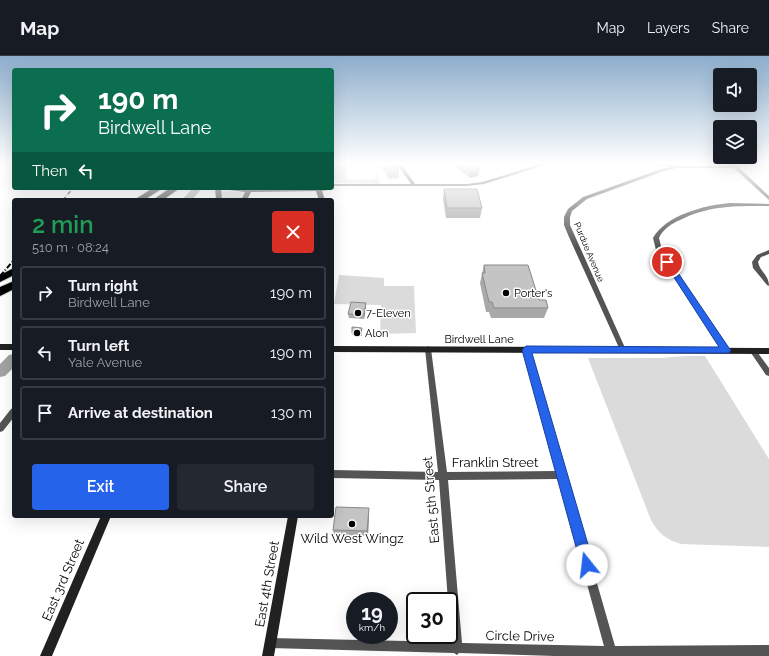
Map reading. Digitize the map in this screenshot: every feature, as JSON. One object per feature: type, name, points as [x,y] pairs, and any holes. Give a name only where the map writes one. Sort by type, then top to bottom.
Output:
[{"type":"highway","points":[[142,198],[153,192]]},
{"type":"highway","points":[[160,198],[170,192]]},
{"type":"highway","points":[[0,279],[12,272]]},
{"type":"highway","points":[[0,292],[12,285]]},
{"type":"main road","name":"Birdwell Lane","points":[[334,349],[769,351]]},
{"type":"main road","name":"East 3rd Street","points":[[46,656],[105,518]]},
{"type":"main road","name":"East 4th Street","points":[[268,656],[293,518]]},
{"type":"street","name":"Purdue Avenue","points":[[602,192],[585,198],[570,210],[567,217],[567,225],[623,350]]},
{"type":"street","points":[[762,192],[769,199]]},
{"type":"street","points":[[726,350],[659,250],[656,237],[660,230],[667,224],[706,208],[729,205],[769,205]]},
{"type":"street","points":[[769,252],[759,256],[755,262],[756,268],[769,284]]},
{"type":"street","name":"East 5th Street","points":[[428,349],[443,476],[458,649]]},
{"type":"street","points":[[526,350],[612,654]]},
{"type":"street","points":[[753,351],[769,372]]},
{"type":"street","points":[[0,429],[12,414]]},
{"type":"street","name":"Franklin Street","points":[[334,474],[443,476],[562,475]]},
{"type":"street","name":"Circle Drive","points":[[270,643],[612,654],[769,651]]},
{"type":"shaded area","points":[[221,192],[243,192],[241,198],[221,198]]},
{"type":"shaded area","points":[[339,275],[384,278],[384,286],[414,286],[416,333],[380,334],[381,305],[334,304]]},
{"type":"shaded area","points":[[705,356],[769,459],[769,547],[681,544],[663,535],[651,520],[588,358],[662,358]]},
{"type":"building","points":[[444,192],[478,192],[482,208],[447,208]]},
{"type":"building","name":"Porter's","points":[[484,265],[528,265],[539,300],[546,300],[548,308],[494,308],[492,302],[489,302],[482,273],[485,273]]},
{"type":"building","points":[[351,302],[366,303],[364,314],[348,314]]},
{"type":"building","points":[[352,327],[362,328],[361,333],[352,333]]},
{"type":"building","name":"Wild West Wingz","points":[[336,507],[369,508],[367,531],[333,530]]},
{"type":"waterway","points":[[189,198],[194,192]]},
{"type":"waterway","points":[[0,372],[12,361]]},
{"type":"railway","points":[[65,198],[70,192]]},
{"type":"railway","points":[[0,276],[12,262]]},
{"type":"place","name":"Porter's","points":[[506,293]]},
{"type":"place","name":"7-Eleven","points":[[358,313]]},
{"type":"place","name":"Alon","points":[[357,333]]},
{"type":"place","name":"Wild West Wingz","points":[[352,524]]},
{"type":"route","points":[[587,565],[526,350],[726,350],[667,262]]}]
